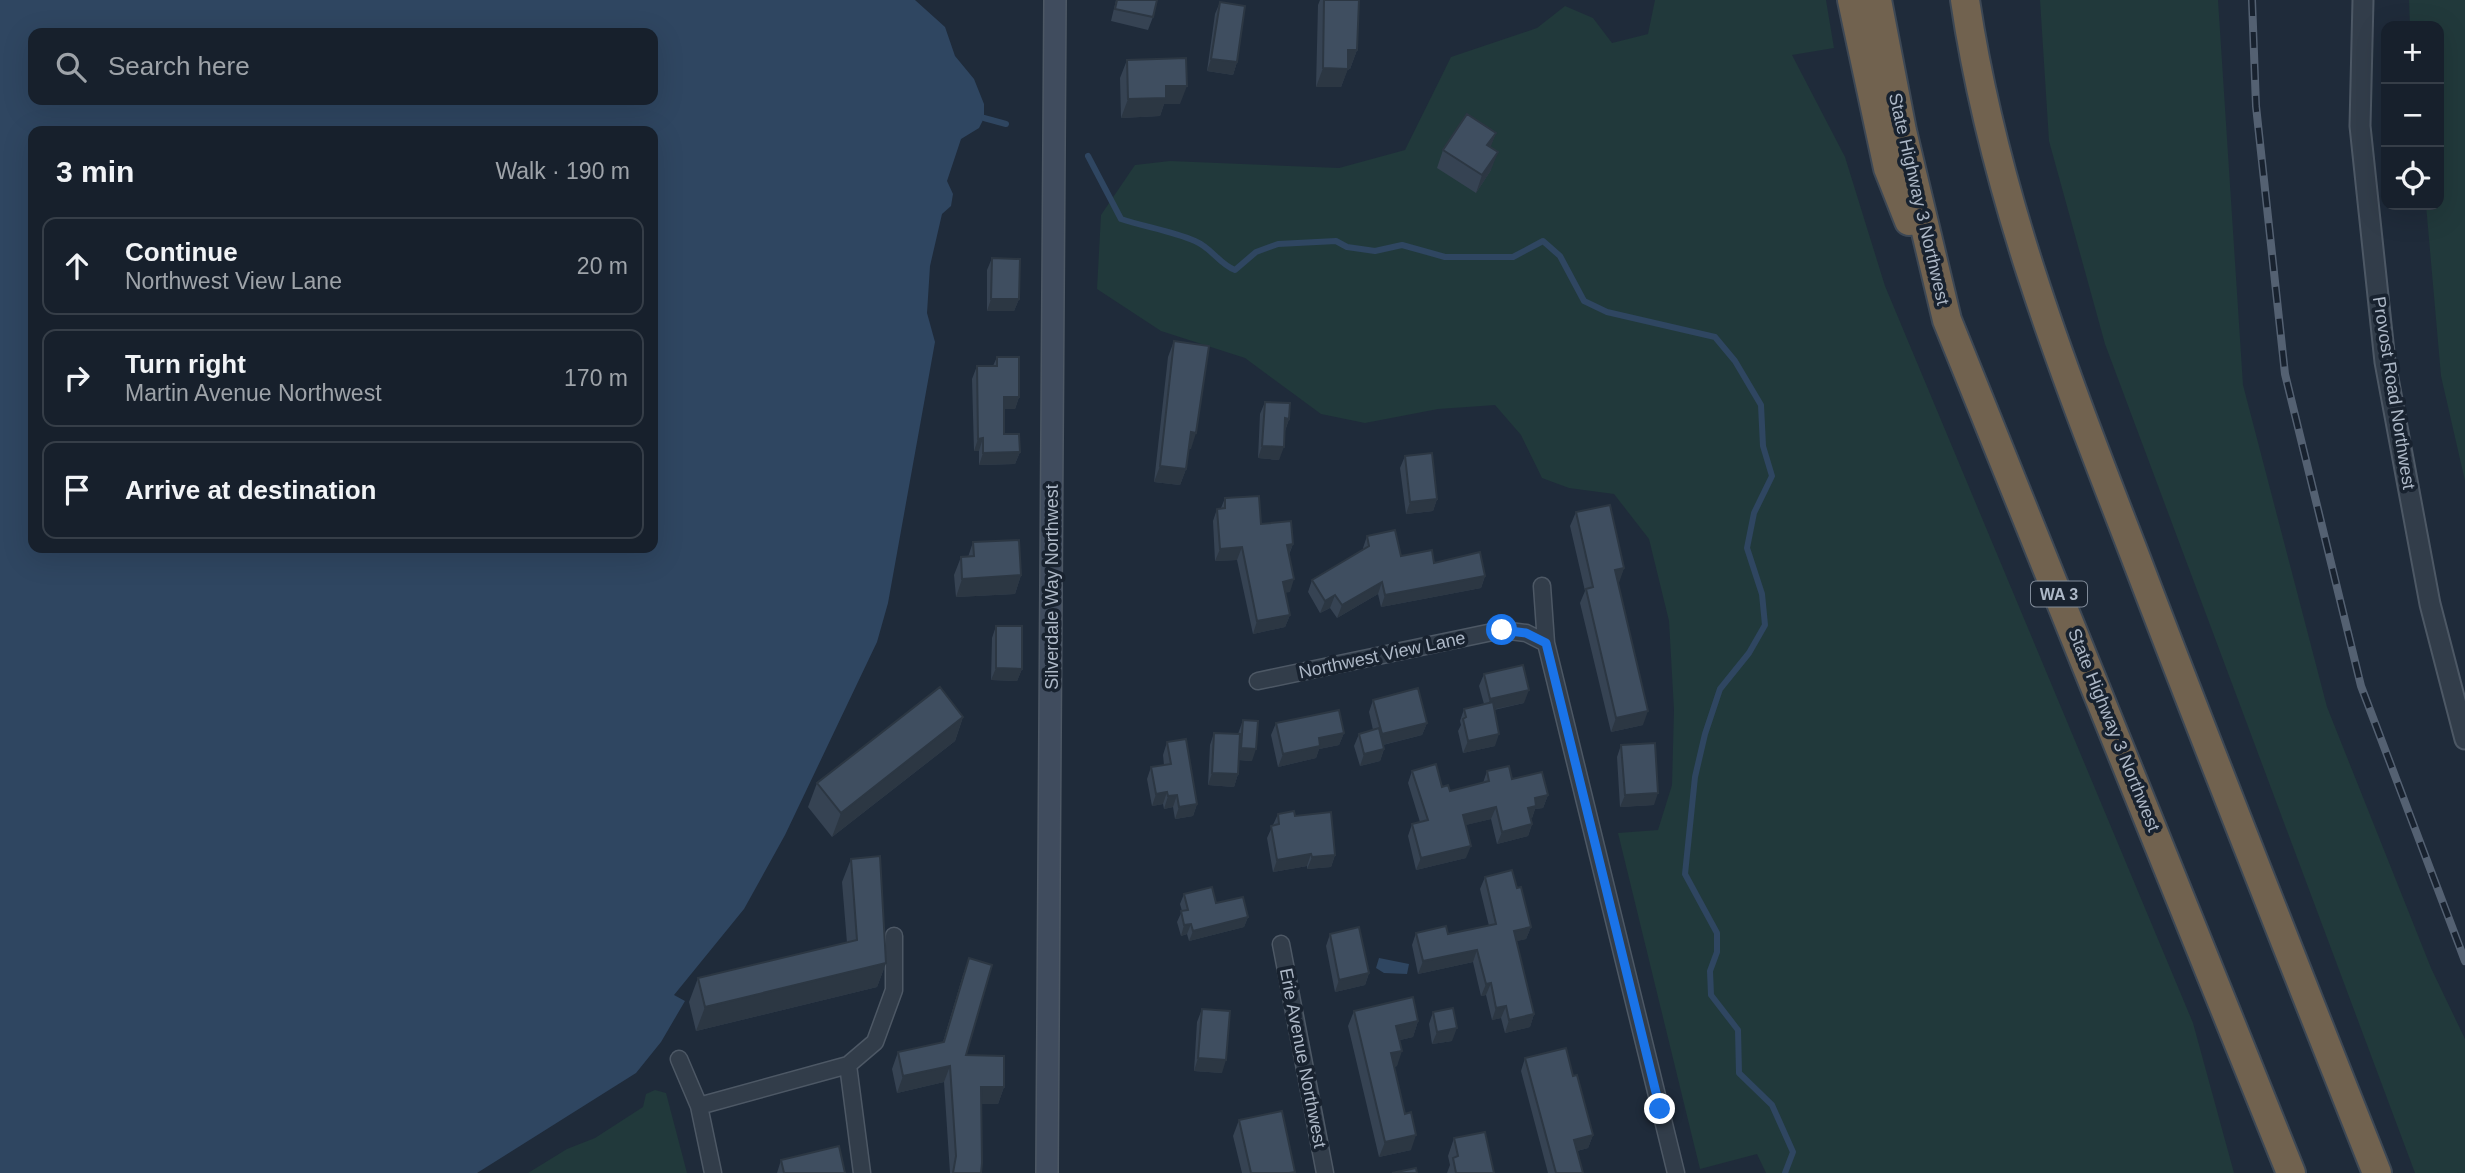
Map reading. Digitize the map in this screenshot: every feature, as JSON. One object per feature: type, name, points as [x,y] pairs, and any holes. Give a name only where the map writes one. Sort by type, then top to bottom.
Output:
[{"type":"highway","points":[[1852,0],[1888,168],[1947,320]]},
{"type":"highway","name":"State Highway 3 Northwest","points":[[1877,0],[1902,131],[1947,320],[2291,1173]]},
{"type":"highway","points":[[1965,0],[1993,145],[2014,225],[2055,350],[2228,800],[2377,1173]]},
{"type":"main road","name":"Silverdale Way Northwest","points":[[1048,1173],[1055,0]]},
{"type":"street","name":"Provost Road Northwest","points":[[2363,0],[2360,126],[2385,362],[2430,604],[2465,739]]},
{"type":"street","points":[[1542,586],[1542,618],[1546,643],[1676,1173]]},
{"type":"street","name":"Northwest View Lane","points":[[1258,681],[1502,630],[1526,633],[1546,643]]},
{"type":"street","points":[[699,1105],[848,1065],[875,1042],[894,990],[894,936]]},
{"type":"street","name":"Erie Avenue Northwest","points":[[1281,944],[1325,1173]]},
{"type":"street","points":[[679,1059],[699,1105],[713,1173]]},
{"type":"street","points":[[848,1065],[862,1173]]},
{"type":"green space","points":[[1655,0],[1826,0],[1834,48],[1792,55],[1845,157],[1885,286],[2193,1023],[2234,1173],[1766,1173],[1757,1154],[1700,1169],[1618,833],[1658,830],[1672,785],[1674,710],[1669,621],[1649,539],[1614,494],[1569,488],[1542,478],[1521,435],[1495,405],[1438,409],[1365,423],[1321,414],[1245,358],[1161,331],[1097,289],[1101,215],[1135,165],[1170,161],[1339,168],[1405,150],[1451,57],[1537,28],[1565,6],[1593,18],[1612,43],[1648,34]]},
{"type":"green space","points":[[2040,0],[2218,0],[2243,385],[2327,707],[2431,968],[2465,1039],[2465,1173],[2415,1173],[2105,344],[2049,141]]},
{"type":"green space","points":[[2409,0],[2465,0],[2465,481],[2441,376],[2426,210],[2444,210],[2444,21],[2410,21]]},
{"type":"green space","points":[[655,1090],[666,1093],[687,1173],[528,1173],[567,1149],[595,1138],[643,1107],[646,1094]]},
{"type":"water","points":[[0,0],[915,0],[945,27],[955,56],[974,79],[984,104],[984,118],[979,128],[961,139],[947,181],[953,194],[951,206],[942,214],[930,266],[927,313],[935,342],[888,603],[877,642],[785,835],[744,909],[674,995],[685,1001],[661,1042],[636,1073],[477,1173],[0,1173]]},
{"type":"water","points":[[1379,958],[1409,964],[1407,974],[1384,973],[1376,968]]},
{"type":"building","points":[[1117,0],[1157,0],[1153,17],[1115,9]]},
{"type":"building","points":[[1324,0],[1359,0],[1357,50],[1348,50],[1348,69],[1323,68]]},
{"type":"building","points":[[1220,2],[1245,6],[1237,62],[1211,59]]},
{"type":"building","points":[[1186,58],[1187,86],[1166,86],[1166,98],[1128,99],[1127,60]]},
{"type":"building","points":[[1467,114],[1496,133],[1487,145],[1498,152],[1482,175],[1443,150]]},
{"type":"building","points":[[992,258],[1020,259],[1019,299],[991,299]]},
{"type":"building","points":[[1174,341],[1209,346],[1196,433],[1191,432],[1186,469],[1160,466]]},
{"type":"building","points":[[997,357],[1019,357],[1019,397],[1004,397],[1004,434],[1019,434],[1020,452],[983,453],[983,438],[978,439],[977,366],[997,366]]},
{"type":"building","points":[[1265,402],[1290,403],[1289,419],[1285,418],[1284,447],[1262,446]]},
{"type":"building","points":[[1432,453],[1437,499],[1410,502],[1405,456]]},
{"type":"building","points":[[1259,496],[1261,524],[1291,521],[1293,544],[1287,545],[1294,579],[1283,582],[1290,615],[1257,621],[1242,547],[1220,549],[1217,509],[1225,508],[1225,498]]},
{"type":"building","points":[[1610,505],[1624,568],[1615,570],[1648,711],[1616,718],[1586,589],[1593,587],[1576,512]]},
{"type":"building","points":[[1395,530],[1401,556],[1432,550],[1434,563],[1480,552],[1485,576],[1385,595],[1382,582],[1342,605],[1335,595],[1325,601],[1312,580],[1369,546],[1367,536]]},
{"type":"building","points":[[1019,540],[1021,575],[962,579],[961,557],[974,556],[973,542]]},
{"type":"building","points":[[996,626],[1022,626],[1022,669],[996,668]]},
{"type":"building","points":[[1523,665],[1529,690],[1490,699],[1484,674]]},
{"type":"building","points":[[940,687],[963,717],[841,813],[817,783]]},
{"type":"building","points":[[1418,688],[1427,723],[1382,734],[1373,700]]},
{"type":"building","points":[[1493,702],[1499,734],[1468,741],[1463,719],[1466,717],[1464,709]]},
{"type":"building","points":[[1339,710],[1344,733],[1319,738],[1320,746],[1283,754],[1276,723]]},
{"type":"building","points":[[1243,720],[1258,721],[1256,749],[1241,748]]},
{"type":"building","points":[[1379,728],[1384,749],[1364,754],[1359,734]]},
{"type":"building","points":[[1214,733],[1240,734],[1238,774],[1212,773]]},
{"type":"building","points":[[1186,739],[1197,804],[1179,807],[1177,795],[1168,796],[1167,792],[1156,794],[1151,767],[1171,764],[1167,742]]},
{"type":"building","points":[[1655,743],[1658,793],[1625,795],[1621,745]]},
{"type":"building","points":[[1436,764],[1442,787],[1448,785],[1450,791],[1489,781],[1487,771],[1509,766],[1512,779],[1542,772],[1548,795],[1535,798],[1536,806],[1528,808],[1532,824],[1502,832],[1496,807],[1463,815],[1471,846],[1421,858],[1412,824],[1428,820],[1412,771]]},
{"type":"building","points":[[1294,811],[1295,816],[1331,812],[1335,855],[1312,857],[1311,854],[1277,860],[1271,826],[1279,824],[1278,814]]},
{"type":"building","points":[[880,856],[886,963],[705,1007],[698,978],[857,940],[851,859]]},
{"type":"building","points":[[1512,870],[1517,888],[1521,887],[1531,927],[1514,931],[1534,1014],[1509,1020],[1506,1006],[1496,1008],[1491,983],[1486,984],[1477,950],[1423,961],[1416,933],[1446,926],[1448,934],[1496,924],[1485,877]]},
{"type":"building","points":[[1212,887],[1216,903],[1243,897],[1248,917],[1193,931],[1191,924],[1184,925],[1181,911],[1188,910],[1184,894]]},
{"type":"building","points":[[1359,927],[1369,973],[1339,980],[1330,934]]},
{"type":"building","points":[[969,958],[992,965],[966,1055],[1004,1056],[1004,1087],[981,1087],[981,1173],[953,1173],[956,1156],[950,1066],[903,1076],[898,1052],[944,1042]]},
{"type":"building","points":[[1413,997],[1418,1021],[1396,1026],[1402,1051],[1391,1053],[1405,1114],[1411,1112],[1416,1135],[1385,1142],[1354,1011]]},
{"type":"building","points":[[1453,1008],[1457,1028],[1437,1032],[1433,1012]]},
{"type":"building","points":[[1202,1009],[1230,1011],[1226,1060],[1198,1058]]},
{"type":"building","points":[[1566,1048],[1573,1076],[1577,1075],[1593,1135],[1574,1140],[1583,1173],[1556,1173],[1525,1058]]},
{"type":"building","points":[[1282,1111],[1295,1172],[1251,1173],[1239,1120]]},
{"type":"building","points":[[1485,1132],[1494,1173],[1456,1173],[1453,1158],[1458,1156],[1454,1138]]},
{"type":"building","points":[[839,1146],[845,1173],[784,1173],[781,1160]]},
{"type":"building","points":[[1416,1168],[1417,1173],[1392,1173]]},
{"type":"waterway","points":[[984,118],[1006,124]]},
{"type":"waterway","points":[[1088,156],[1121,219],[1195,241],[1235,270],[1256,252],[1278,244],[1336,241],[1347,247],[1375,251],[1402,245],[1445,257],[1513,257],[1543,241],[1560,256],[1584,301],[1607,312],[1715,337],[1735,361],[1761,405],[1763,446],[1772,476],[1754,513],[1747,548],[1762,594],[1765,625],[1749,653],[1720,689],[1705,734],[1695,777],[1685,874],[1717,933],[1717,952],[1710,971],[1711,995],[1738,1030],[1739,1073],[1772,1105],[1793,1152],[1785,1173]]},
{"type":"railway","points":[[2252,0],[2256,106],[2285,374],[2361,686],[2465,961]]},
{"type":"route","points":[[1502,630],[1526,633],[1546,643],[1660,1109]]}]
